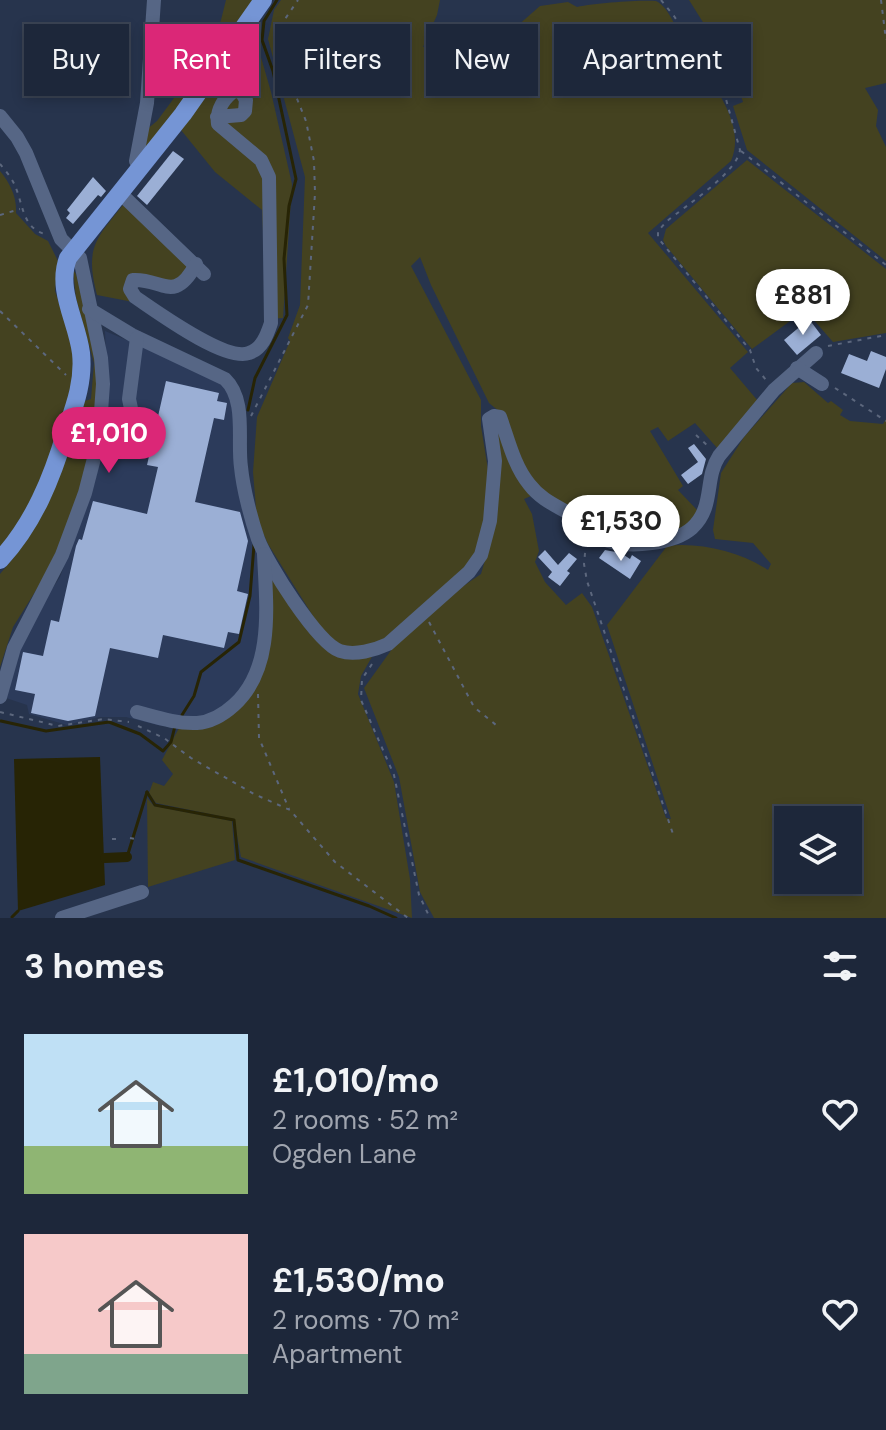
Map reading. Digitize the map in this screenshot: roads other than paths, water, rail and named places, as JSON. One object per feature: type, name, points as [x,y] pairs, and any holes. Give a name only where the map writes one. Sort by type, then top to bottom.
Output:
[{"type":"main road","points":[[246,24],[263,0]]},
{"type":"main road","points":[[0,560],[43,498],[80,384],[80,351],[63,275],[67,245],[119,192],[195,96]]},
{"type":"street","points":[[140,167],[136,161],[147,103],[154,0]]},
{"type":"street","points":[[119,192],[200,269],[176,285],[159,287],[133,280],[130,289],[135,297],[207,342],[240,354],[258,348],[271,323],[269,177],[261,160],[221,129],[217,117],[227,96]]},
{"type":"street","points":[[217,117],[241,115],[245,111],[244,96]]},
{"type":"street","points":[[0,116],[26,153],[67,245],[80,258],[101,358],[103,384],[99,439],[85,493],[62,555],[14,648],[0,697]]},
{"type":"street","points":[[89,309],[137,338],[225,379],[235,392],[241,468],[258,539],[297,605],[329,645],[349,653],[379,648],[394,638],[475,565],[487,541],[495,461],[489,419],[500,417],[518,468],[544,500],[577,518],[607,541],[622,544],[654,541],[678,536],[690,530],[701,518],[708,504],[712,467],[719,456],[774,390],[816,353]]},
{"type":"street","points":[[136,432],[129,399],[137,338]]},
{"type":"street","points":[[797,368],[822,384]]},
{"type":"street","points":[[137,712],[173,721],[198,723],[221,717],[239,701],[257,675],[264,640],[264,549]]},
{"type":"street","points":[[62,918],[142,892]]},
{"type":"waterway","points":[[248,410],[255,378],[287,315],[284,259],[289,206],[296,179],[273,71],[262,40],[264,21],[277,0]]},
{"type":"waterway","points":[[182,715],[194,696],[201,672],[239,642],[250,596],[254,545]]},
{"type":"waterway","points":[[1,721],[46,731],[109,722],[140,734],[163,751],[171,742],[175,726]]},
{"type":"waterway","points":[[147,792],[155,805],[234,820],[238,860],[396,918]]},
{"type":"waterway","points":[[127,857],[147,792]]},
{"type":"waterway","points":[[105,858],[127,857]]},
{"type":"waterway","points":[[12,917],[18,911]]}]
